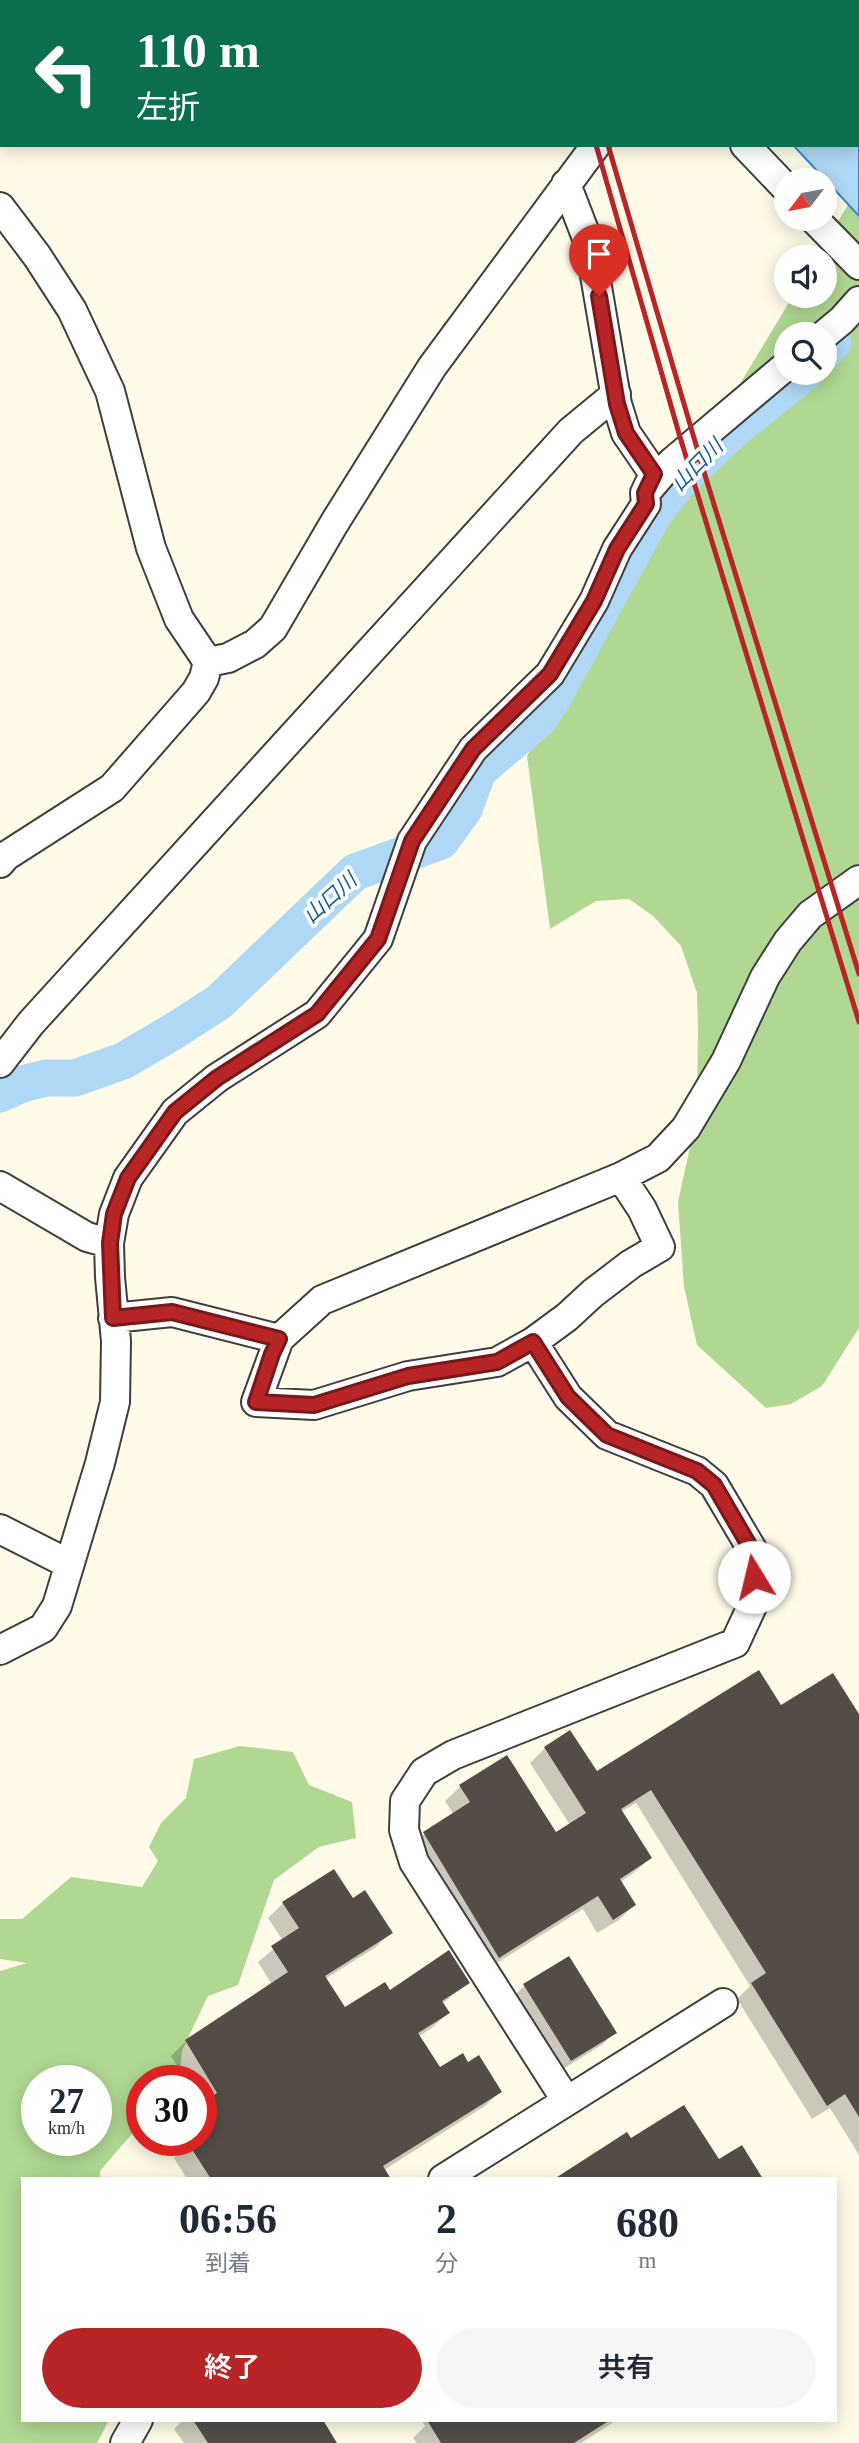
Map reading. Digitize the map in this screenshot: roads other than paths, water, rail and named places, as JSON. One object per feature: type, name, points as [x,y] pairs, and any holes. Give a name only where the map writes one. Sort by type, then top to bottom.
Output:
[{"type":"street","points":[[208,662],[237,654],[255,644],[273,628],[335,522],[432,367],[594,147]]},
{"type":"street","points":[[747,147],[774,175]]},
{"type":"street","points":[[0,1650],[43,1628],[57,1606],[100,1463],[115,1402],[116,1342],[110,1243],[114,1214],[128,1178],[175,1112],[217,1078],[317,1014],[378,939],[409,853],[473,749],[550,674],[594,601],[617,549],[646,504],[645,493],[654,474],[626,433],[616,394],[590,246],[566,184]]},
{"type":"street","points":[[0,207],[37,256],[72,310],[110,390],[151,548],[178,619],[208,662],[204,678],[195,692],[112,788],[6,856],[0,863]]},
{"type":"street","points":[[826,231],[859,265]]},
{"type":"street","points":[[837,324],[859,301]]},
{"type":"street","points":[[645,493],[671,463],[774,376]]},
{"type":"street","points":[[0,1063],[31,1023],[571,431],[616,394]]},
{"type":"street","points":[[621,1177],[642,1209],[660,1247],[612,1279],[533,1342],[497,1362],[408,1376],[314,1405],[256,1402],[279,1339],[322,1300],[621,1177],[658,1158],[686,1128],[726,1061],[765,977],[788,941],[810,915],[859,880]]},
{"type":"street","points":[[0,1186],[87,1237],[110,1243]]},
{"type":"street","points":[[113,1318],[172,1312],[279,1339]]},
{"type":"street","points":[[533,1342],[568,1397],[607,1435],[697,1471],[714,1485],[753,1552],[754,1602],[735,1643],[453,1755],[424,1772],[405,1801],[404,1830],[414,1862],[566,2100]]},
{"type":"street","points":[[0,1529],[69,1564]]},
{"type":"street","points":[[446,2177],[723,2003]]},
{"type":"street","points":[[125,2443],[137,2422]]},
{"type":"water","points":[[795,147],[859,147],[859,216],[837,192],[837,168],[814,168]]},
{"type":"waterway","name":"山口川","points":[[0,1094],[22,1084],[46,1078],[75,1078],[123,1061],[219,1002],[355,872],[441,841],[464,809],[478,771],[538,720],[551,701],[654,513],[679,481],[733,430],[789,385]]},
{"type":"railway","points":[[597,147],[680,437],[859,1022]]},
{"type":"railway","points":[[609,147],[704,472],[859,974]]}]
